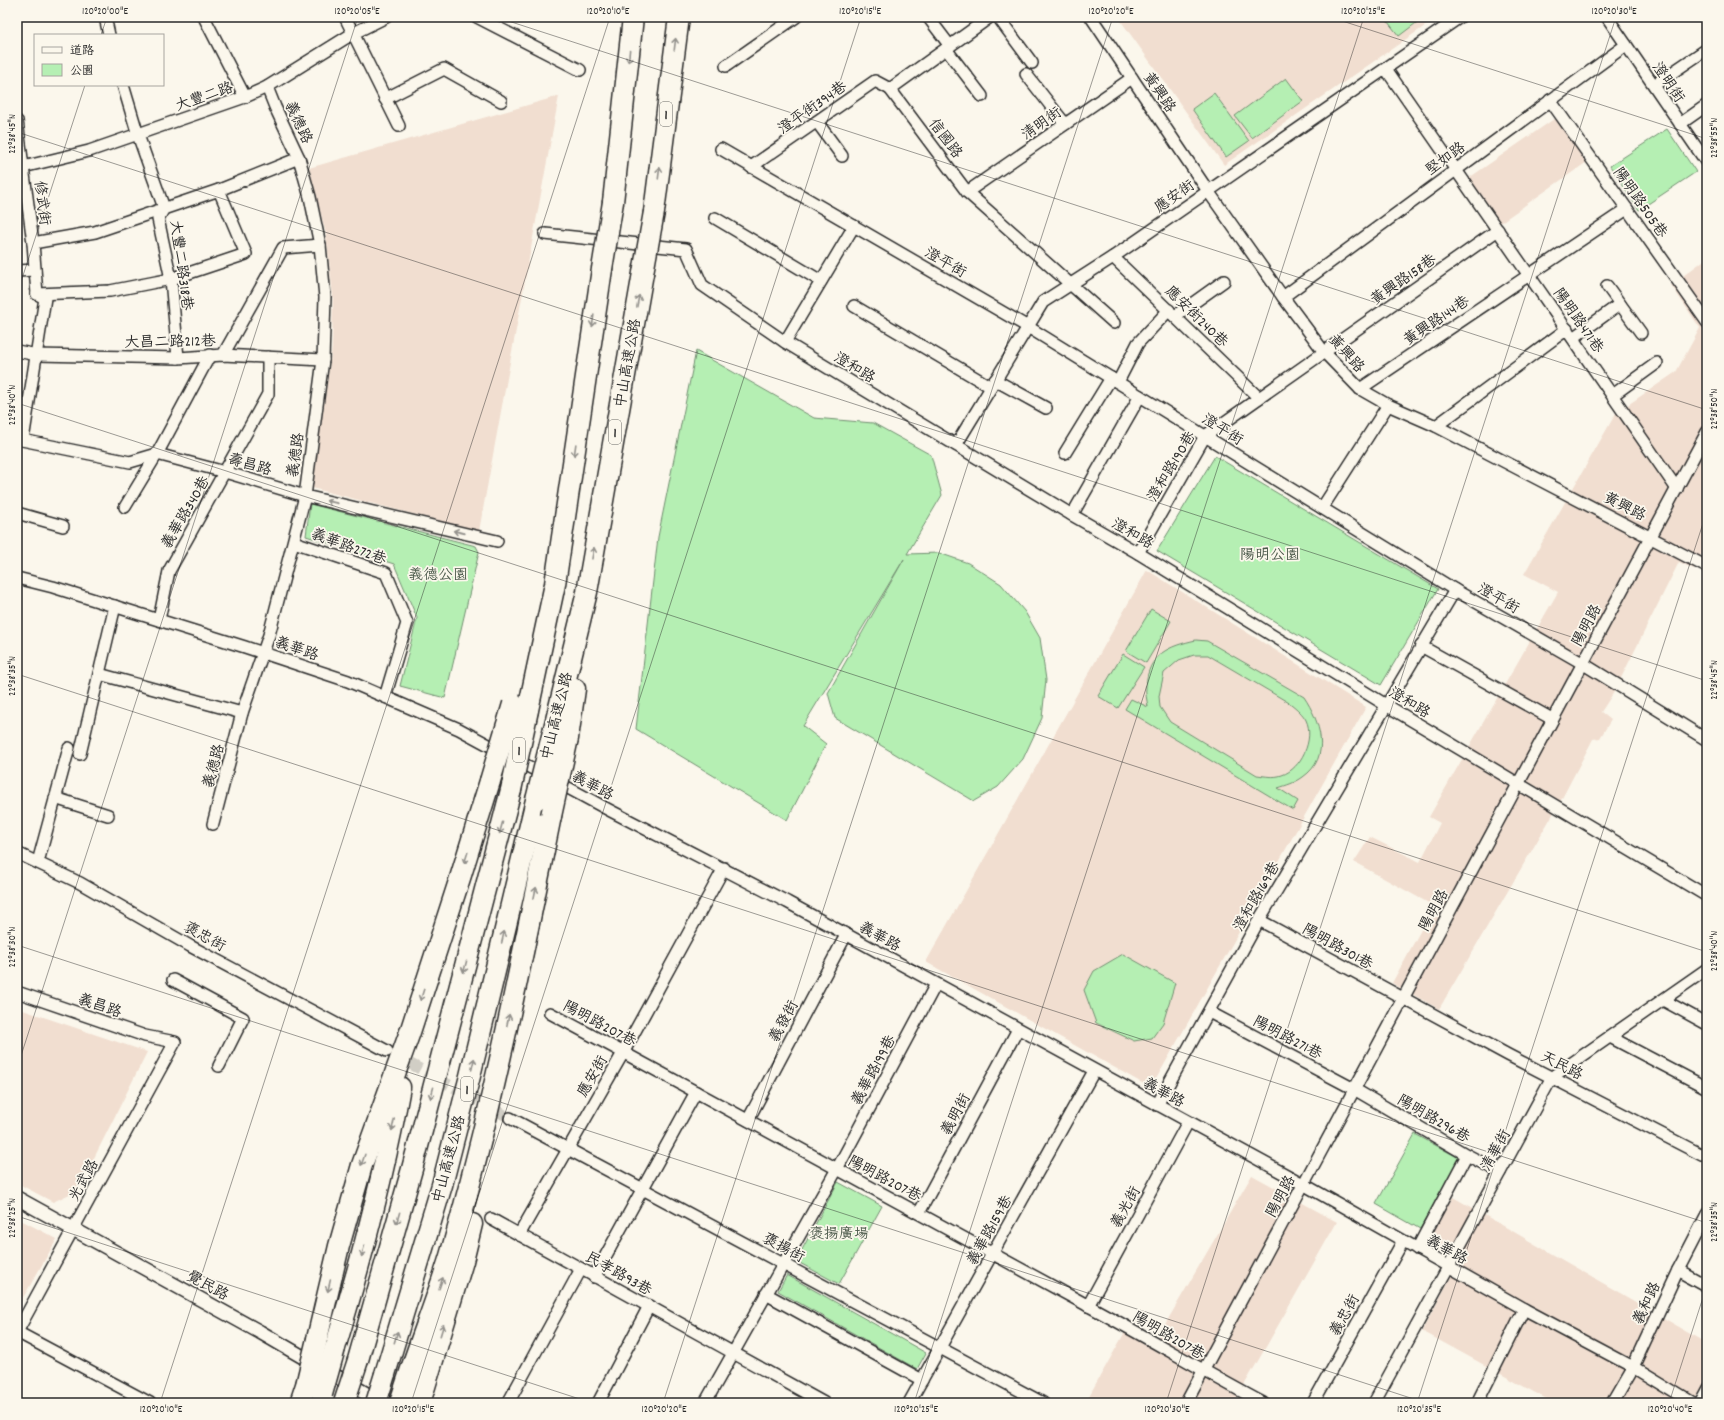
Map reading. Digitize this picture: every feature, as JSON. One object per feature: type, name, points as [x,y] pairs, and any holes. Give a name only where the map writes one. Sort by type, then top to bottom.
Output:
[{"type":"highway","name":"中山高速公路","points":[[344,1403],[358,1360],[412,1169],[511,790],[520,707],[555,584],[613,202],[633,17]]},
{"type":"highway","name":"中山高速公路","points":[[376,1403],[442,1185],[472,1068],[536,800],[561,733],[654,212],[679,17]]},
{"type":"highway","points":[[311,1396],[317,1339],[339,1246],[362,1165],[410,1032],[462,875],[490,781],[520,707]]},
{"type":"highway","points":[[412,1397],[463,1261],[483,1172],[487,1113],[551,816],[561,733]]},
{"type":"highway","points":[[311,1396],[335,1348],[363,1252],[380,1188],[410,1032]]},
{"type":"street","points":[[204,17],[245,97]]},
{"type":"street","points":[[345,17],[398,126]]},
{"type":"street","name":"大豐二路","points":[[20,167],[89,151],[245,97],[267,87],[352,34],[386,17]]},
{"type":"street","points":[[477,17],[580,70]]},
{"type":"street","points":[[726,66],[796,17]]},
{"type":"street","points":[[928,17],[982,96]]},
{"type":"street","points":[[890,89],[990,17]]},
{"type":"street","points":[[998,17],[1032,63]]},
{"type":"street","name":"黃興路","points":[[1091,17],[1208,191],[1283,297],[1324,352],[1360,389],[1388,405],[1436,426],[1707,567]]},
{"type":"street","name":"應安街","points":[[956,445],[1043,302],[1114,257],[1460,17]]},
{"type":"street","name":"澄明街","points":[[1607,17],[1707,163]]},
{"type":"street","name":"堅如路","points":[[1283,297],[1626,44]]},
{"type":"street","points":[[1654,85],[1707,49]]},
{"type":"street","points":[[385,99],[444,69],[501,101]]},
{"type":"street","name":"陽明路471巷","points":[[1386,69],[1457,169],[1677,488]]},
{"type":"street","points":[[1026,74],[1065,124]]},
{"type":"street","name":"清明街","points":[[967,192],[1132,78]]},
{"type":"street","name":"澄平街394巷","points":[[751,167],[875,81],[890,89]]},
{"type":"street","name":"大豐二路318巷","points":[[123,86],[138,135],[164,208],[158,220],[171,279],[178,358]]},
{"type":"street","name":"義德路","points":[[213,824],[242,713],[263,652],[294,542],[305,496],[323,360],[325,297],[320,245],[310,197],[299,158],[267,87]]},
{"type":"street","name":"信國路","points":[[890,89],[967,192],[1071,283],[1114,323]]},
{"type":"street","name":"陽明路505巷","points":[[1550,100],[1707,322]]},
{"type":"street","points":[[1680,124],[1707,105]]},
{"type":"street","name":"修武街","points":[[17,121],[20,167],[33,243],[37,294],[45,298],[37,355]]},
{"type":"street","points":[[816,122],[842,156]]},
{"type":"street","name":"澄平街","points":[[721,149],[1028,326],[1455,590],[1582,663],[1707,740]]},
{"type":"street","points":[[33,243],[95,232],[219,190],[299,158]]},
{"type":"street","points":[[37,294],[110,291],[171,279],[246,254],[219,190]]},
{"type":"street","name":"黃興路144巷","points":[[1360,389],[1628,210]]},
{"type":"street","points":[[715,218],[821,282]]},
{"type":"street","points":[[785,342],[854,226]]},
{"type":"street","name":"黃興路158巷","points":[[1324,352],[1498,230]]},
{"type":"street","name":"澄和路","points":[[545,234],[686,249],[702,285],[785,342],[1072,515],[1138,553],[1386,705],[1707,896]]},
{"type":"street","points":[[222,355],[283,248],[320,245]]},
{"type":"street","name":"應安街240巷","points":[[1114,257],[1259,398]]},
{"type":"street","points":[[17,271],[35,270]]},
{"type":"street","points":[[1065,453],[1138,343],[1172,313],[1224,281]]},
{"type":"street","points":[[1607,286],[1641,333]]},
{"type":"street","points":[[1436,426],[1570,334],[1620,304]]},
{"type":"street","points":[[854,306],[993,384],[1046,408]]},
{"type":"street","name":"大昌二路212巷","points":[[17,351],[37,355],[178,358],[222,355],[323,360]]},
{"type":"street","name":"澄和路190巷","points":[[1138,553],[1205,436],[1324,352]]},
{"type":"street","points":[[37,355],[20,439],[130,462],[157,454]]},
{"type":"street","points":[[125,507],[157,454],[210,355]]},
{"type":"street","name":"義華路340巷","points":[[159,620],[168,571],[268,394],[268,357]]},
{"type":"street","points":[[1613,395],[1657,364]]},
{"type":"street","points":[[1072,515],[1140,396]]},
{"type":"street","points":[[1322,508],[1388,405]]},
{"type":"street","name":"陽明路","points":[[1186,1403],[1204,1372],[1303,1184],[1707,432]]},
{"type":"street","name":"壽昌路","points":[[157,454],[225,472],[305,496],[497,541]]},
{"type":"street","points":[[17,513],[63,526]]},
{"type":"street","name":"義華路272巷","points":[[294,542],[386,573],[407,623],[385,697]]},
{"type":"street","name":"義華路","points":[[17,578],[115,606],[263,652],[348,681],[459,730],[724,868],[1303,1184],[1416,1249],[1632,1367],[1692,1403]]},
{"type":"street","name":"澄和路169巷","points":[[1157,1105],[1259,920],[1455,590]]},
{"type":"street","points":[[80,754],[115,606]]},
{"type":"street","points":[[1421,646],[1552,720]]},
{"type":"street","points":[[99,674],[242,713]]},
{"type":"street","points":[[38,862],[69,748]]},
{"type":"street","points":[[55,798],[108,815]]},
{"type":"street","name":"褒忠街","points":[[17,853],[80,883],[190,946],[382,1048]]},
{"type":"street","name":"應安街","points":[[519,1235],[623,1052],[724,868]]},
{"type":"street","name":"陽明路301巷","points":[[1259,920],[1403,998]]},
{"type":"street","name":"義發街","points":[[748,1120],[846,935]]},
{"type":"street","name":"清華街","points":[[1374,1403],[1552,1077],[1707,969]]},
{"type":"street","points":[[173,980],[243,1018],[219,1066]]},
{"type":"street","name":"義華路199巷","points":[[705,1403],[732,1352],[784,1264],[837,1169],[936,984]]},
{"type":"street","name":"義昌路","points":[[17,992],[144,1036],[175,1042]]},
{"type":"street","name":"天民路","points":[[1403,998],[1705,1156]]},
{"type":"street","points":[[1663,1000],[1707,1024]]},
{"type":"street","name":"陽明路271巷","points":[[1209,1012],[1354,1089]]},
{"type":"street","name":"陽明路207巷","points":[[550,1013],[919,1212],[1204,1372],[1263,1403]]},
{"type":"street","name":"義明街","points":[[919,1212],[1018,1029]]},
{"type":"street","points":[[1610,1037],[1707,1088]]},
{"type":"street","name":"光武路","points":[[17,1332],[175,1042]]},
{"type":"street","name":"義華路159巷","points":[[909,1403],[1094,1071]]},
{"type":"street","name":"陽明路296巷","points":[[1354,1089],[1500,1172]]},
{"type":"street","points":[[594,1276],[696,1092]]},
{"type":"street","name":"褒揚街","points":[[510,1118],[1043,1403]]},
{"type":"street","name":"義光街","points":[[1088,1306],[1188,1122]]},
{"type":"street","points":[[1416,1249],[1468,1155]]},
{"type":"street","name":"覺民路","points":[[17,1198],[260,1332],[382,1403]]},
{"type":"street","name":"義和路","points":[[1612,1403],[1632,1367],[1678,1270],[1707,1214]]},
{"type":"street","name":"民孝路93巷","points":[[491,1219],[732,1352],[818,1402]]},
{"type":"street","name":"義忠街","points":[[1313,1403],[1403,1241]]},
{"type":"street","points":[[508,1403],[581,1269]]},
{"type":"street","points":[[1678,1270],[1707,1286]]},
{"type":"street","points":[[766,1294],[922,1380]]},
{"type":"street","points":[[598,1403],[649,1306]]},
{"type":"street","points":[[1477,1403],[1524,1309]]},
{"type":"street","points":[[17,1332],[150,1403]]},
{"type":"street","points":[[1699,1403],[1707,1388]]},
{"type":"shaded area","points":[[1118,17],[1438,17],[1224,165]]},
{"type":"shaded area","points":[[559,96],[479,531],[312,488],[332,348],[333,296],[326,234],[309,168]]},
{"type":"shaded area","points":[[1554,119],[1561,123],[1587,162],[1497,225],[1466,180]]},
{"type":"shaded area","points":[[1707,258],[1707,543],[1694,569],[1679,562],[1614,692],[1601,712],[1611,720],[1600,738],[1593,739],[1560,802],[1439,1009],[1392,983],[1434,906],[1354,862],[1370,837],[1420,862],[1440,823],[1429,817],[1558,592],[1524,574],[1616,413],[1676,372],[1700,328],[1671,285]]},
{"type":"shaded area","points":[[1147,570],[1366,707],[1151,1088],[926,962]]},
{"type":"shaded area","points":[[17,1008],[147,1052],[78,1190],[53,1202],[17,1183]]},
{"type":"shaded area","points":[[1252,1175],[1337,1222],[1234,1403],[1085,1403],[1129,1325],[1156,1340]]},
{"type":"shaded area","points":[[1453,1197],[1707,1343],[1707,1403],[1554,1403],[1422,1331],[1459,1262],[1425,1245]]},
{"type":"shaded area","points":[[17,1218],[57,1239],[17,1308]]},
{"type":"green space","points":[[1384,17],[1424,17],[1399,36]]},
{"type":"green space","points":[[1286,78],[1303,101],[1252,138],[1235,116]]},
{"type":"green space","points":[[1214,93],[1249,141],[1226,157],[1192,109]]},
{"type":"green space","points":[[1667,129],[1696,172],[1639,210],[1610,166]]},
{"type":"green space","points":[[696,351],[814,418],[873,423],[931,455],[942,495],[907,554],[939,553],[968,563],[1001,584],[1025,612],[1040,638],[1046,680],[1042,718],[1023,759],[998,787],[974,801],[835,718],[828,693],[904,559],[803,726],[826,744],[787,820],[636,729],[658,537]]},
{"type":"green space","name":"陽明公園","points":[[1215,456],[1438,589],[1381,685],[1157,551]]},
{"type":"green space","name":"義德公園","points":[[310,504],[476,546],[479,552],[445,698],[400,686],[417,618],[394,564],[306,536]]},
{"type":"green space","points":[[1151,609],[1171,621],[1146,663],[1126,651]]},
{"type":"green space","points":[[1196,640],[1207,641],[1304,697],[1315,717],[1320,738],[1320,749],[1318,759],[1312,769],[1297,781],[1278,788],[1298,801],[1293,810],[1125,709],[1131,699],[1148,707],[1146,689],[1151,666],[1162,653],[1186,642]],"holes":[[[1194,655],[1208,655],[1291,704],[1305,718],[1309,736],[1307,744],[1300,760],[1289,772],[1276,776],[1257,775],[1170,722],[1160,707],[1159,696],[1164,673],[1179,660]]]},
{"type":"green space","points":[[1123,654],[1144,667],[1118,708],[1098,696]]},
{"type":"green space","points":[[1123,954],[1175,983],[1163,1023],[1152,1038],[1134,1041],[1096,1023],[1084,990],[1094,971]]},
{"type":"green space","points":[[1415,1134],[1459,1158],[1420,1229],[1376,1204]]},
{"type":"green space","name":"褒揚廣場","points":[[838,1182],[882,1206],[839,1284],[796,1261]]},
{"type":"green space","points":[[787,1275],[926,1353],[917,1369],[778,1291]]},
{"type":"tunnel","points":[[396,1056],[510,1118]]}]
